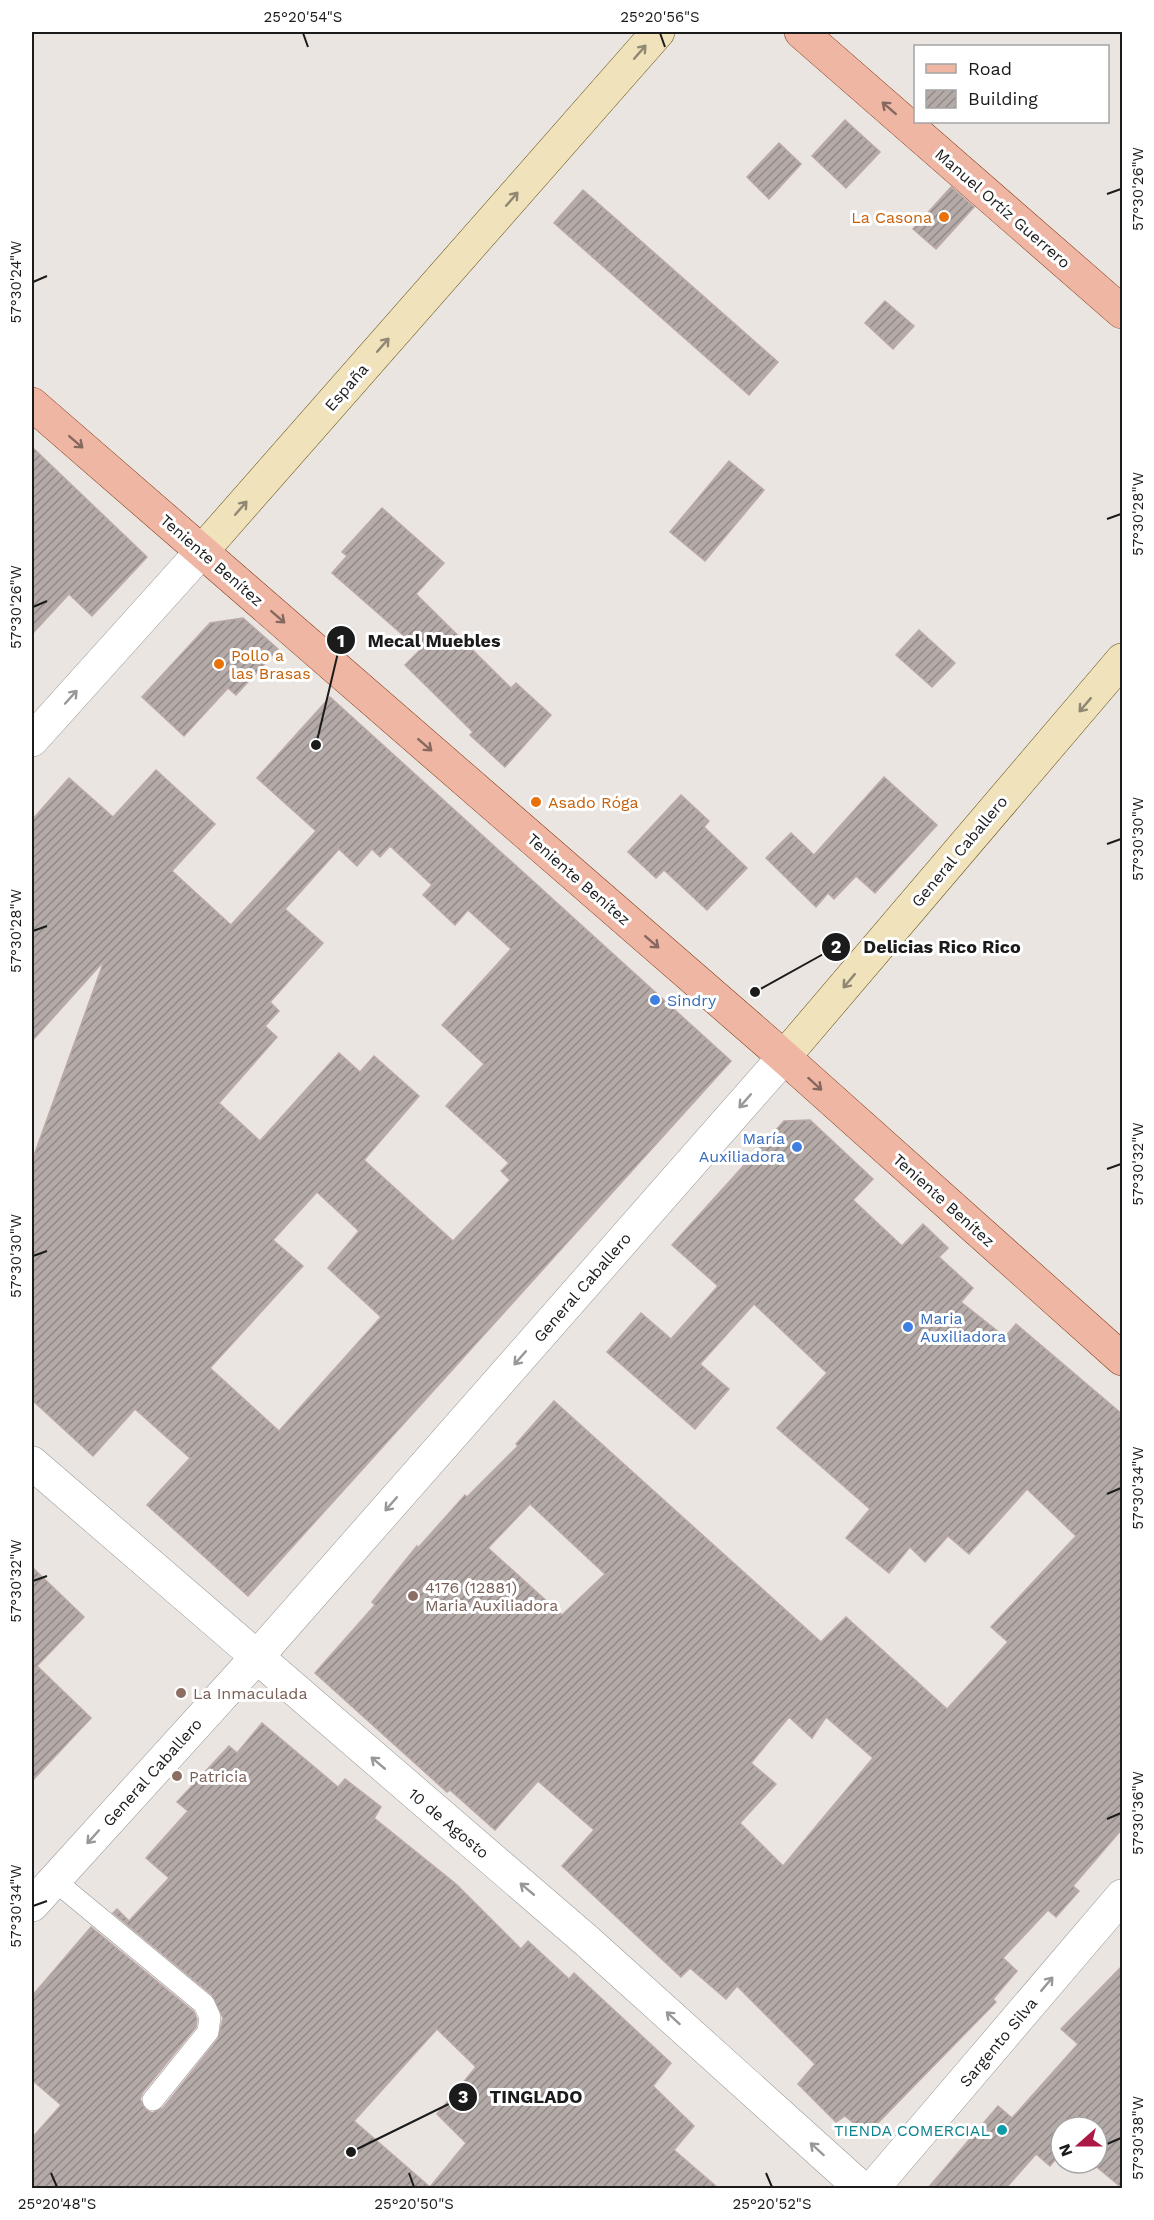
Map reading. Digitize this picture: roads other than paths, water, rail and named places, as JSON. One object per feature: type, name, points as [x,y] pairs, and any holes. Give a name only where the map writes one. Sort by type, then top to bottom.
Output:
[{"type":"main road","name":"Manuel Ortíz Guerrero","points":[[801,32],[1122,312]]},
{"type":"main road","name":"Teniente Benítez","points":[[32,404],[784,1057],[1122,1359]]},
{"type":"street","name":"España","points":[[32,740],[202,552],[658,32]]},
{"type":"street","name":"General Caballero","points":[[32,1905],[256,1658],[784,1057],[1122,660]]},
{"type":"street","name":"10 de Agosto","points":[[32,1463],[587,1941],[861,2188]]},
{"type":"street","name":"Sargento Silva","points":[[873,2188],[1122,1896]]},
{"type":"lane","points":[[54,1880],[204,2004],[210,2017],[208,2032],[153,2100]]},
{"type":"place","name":"La Casona","points":[[944,217]]},
{"type":"place","name":"Pollo a las Brasas","points":[[219,664]]},
{"type":"place","name":"Mecal Muebles","points":[[316,745]]},
{"type":"place","name":"Asado Róga","points":[[536,802]]},
{"type":"place","name":"Delicias Rico Rico","points":[[755,992]]},
{"type":"place","name":"Sindry","points":[[655,1000]]},
{"type":"place","name":"María Auxiliadora","points":[[797,1147]]},
{"type":"place","name":"Maria Auxiliadora","points":[[908,1327]]},
{"type":"place","name":"4176 (12881) Maria Auxiliadora","points":[[413,1596]]},
{"type":"place","name":"La Inmaculada","points":[[181,1693]]},
{"type":"place","name":"Patricia","points":[[177,1776]]},
{"type":"place","name":"TIENDA COMERCIAL","points":[[1002,2130]]},
{"type":"place","name":"TINGLADO","points":[[351,2152]]}]
